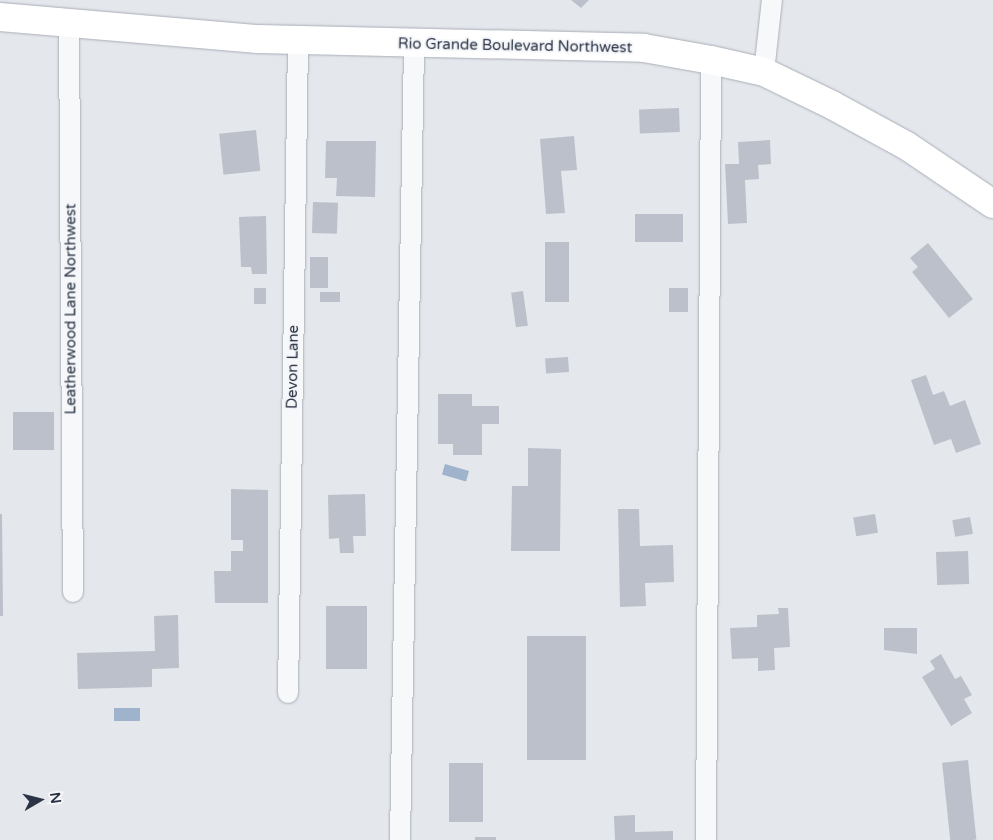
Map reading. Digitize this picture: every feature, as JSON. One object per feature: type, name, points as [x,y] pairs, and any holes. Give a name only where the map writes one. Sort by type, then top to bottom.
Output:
[{"type":"street","points":[[764,72],[772,0]]},
{"type":"street","name":"Rio Grande Boulevard Northwest","points":[[0,17],[69,25],[298,40],[414,45],[644,48],[711,60],[764,72],[907,146],[993,204]]},
{"type":"street","name":"Leatherwood Lane Northwest","points":[[69,25],[73,592]]},
{"type":"street","name":"Devon Lane","points":[[288,693],[298,40]]},
{"type":"street","points":[[400,840],[414,45]]},
{"type":"street","points":[[706,840],[711,60]]},
{"type":"water","points":[[445,464],[469,471],[466,481],[442,475]]},
{"type":"water","points":[[114,708],[140,708],[140,721],[114,721]]},
{"type":"building","points":[[571,0],[589,0],[581,8]]},
{"type":"building","points":[[679,108],[680,132],[640,133],[639,109]]},
{"type":"building","points":[[256,130],[260,171],[223,175],[219,134]]},
{"type":"building","points":[[574,136],[577,170],[561,171],[565,213],[546,214],[540,139]]},
{"type":"building","points":[[770,140],[771,164],[758,165],[759,179],[745,180],[747,223],[728,224],[725,164],[739,164],[738,142]]},
{"type":"building","points":[[326,141],[376,141],[375,197],[336,196],[337,178],[325,178]]},
{"type":"building","points":[[313,202],[338,203],[337,234],[312,233]]},
{"type":"building","points":[[635,214],[683,214],[683,242],[635,242]]},
{"type":"building","points":[[266,216],[267,274],[252,274],[251,267],[241,267],[239,217]]},
{"type":"building","points":[[545,242],[569,242],[569,302],[545,302]]},
{"type":"building","points":[[928,243],[973,299],[949,318],[912,272],[918,267],[910,258]]},
{"type":"building","points":[[310,257],[328,257],[328,288],[310,288]]},
{"type":"building","points":[[254,288],[266,288],[266,304],[254,304]]},
{"type":"building","points":[[669,288],[688,288],[688,312],[669,312]]},
{"type":"building","points":[[523,291],[528,326],[516,327],[511,293]]},
{"type":"building","points":[[320,292],[340,292],[340,302],[320,302]]},
{"type":"building","points":[[568,357],[569,372],[546,374],[545,359]]},
{"type":"building","points":[[926,375],[933,395],[944,391],[950,406],[965,400],[981,444],[956,453],[951,439],[934,445],[911,380]]},
{"type":"building","points":[[438,394],[472,394],[472,406],[499,406],[499,424],[482,424],[482,455],[453,455],[453,444],[438,444]]},
{"type":"building","points":[[13,412],[54,412],[54,450],[13,450]]},
{"type":"building","points":[[528,448],[561,449],[560,551],[511,551],[512,486],[528,486]]},
{"type":"building","points":[[231,489],[268,490],[268,603],[215,603],[214,571],[231,571],[231,551],[243,551],[243,540],[231,540]]},
{"type":"building","points":[[365,494],[366,536],[353,536],[354,553],[340,553],[339,538],[329,539],[328,495]]},
{"type":"building","points":[[618,509],[639,509],[640,546],[673,545],[674,582],[645,583],[646,606],[620,607]]},
{"type":"building","points":[[0,514],[2,514],[3,616],[0,616]]},
{"type":"building","points":[[875,514],[878,533],[856,536],[853,517]]},
{"type":"building","points":[[970,517],[973,534],[955,537],[952,520]]},
{"type":"building","points":[[968,551],[969,584],[937,585],[936,552]]},
{"type":"building","points":[[326,606],[367,606],[367,669],[326,669]]},
{"type":"building","points":[[778,608],[788,608],[790,647],[774,648],[775,670],[758,671],[758,658],[732,659],[730,628],[757,627],[757,615],[779,614]]},
{"type":"building","points":[[178,615],[179,668],[152,669],[152,687],[78,689],[77,653],[155,651],[154,616]]},
{"type":"building","points":[[884,628],[917,628],[917,654],[884,650]]},
{"type":"building","points":[[527,636],[586,636],[586,760],[527,760]]},
{"type":"building","points":[[941,654],[955,679],[961,676],[972,695],[964,699],[972,713],[951,726],[922,677],[935,669],[930,661]]},
{"type":"building","points":[[968,760],[976,840],[950,840],[942,763]]},
{"type":"building","points":[[449,763],[483,763],[483,822],[449,822]]},
{"type":"building","points":[[635,815],[635,832],[673,831],[673,840],[615,840],[614,816]]},
{"type":"building","points":[[475,837],[496,837],[496,840],[475,840]]}]
